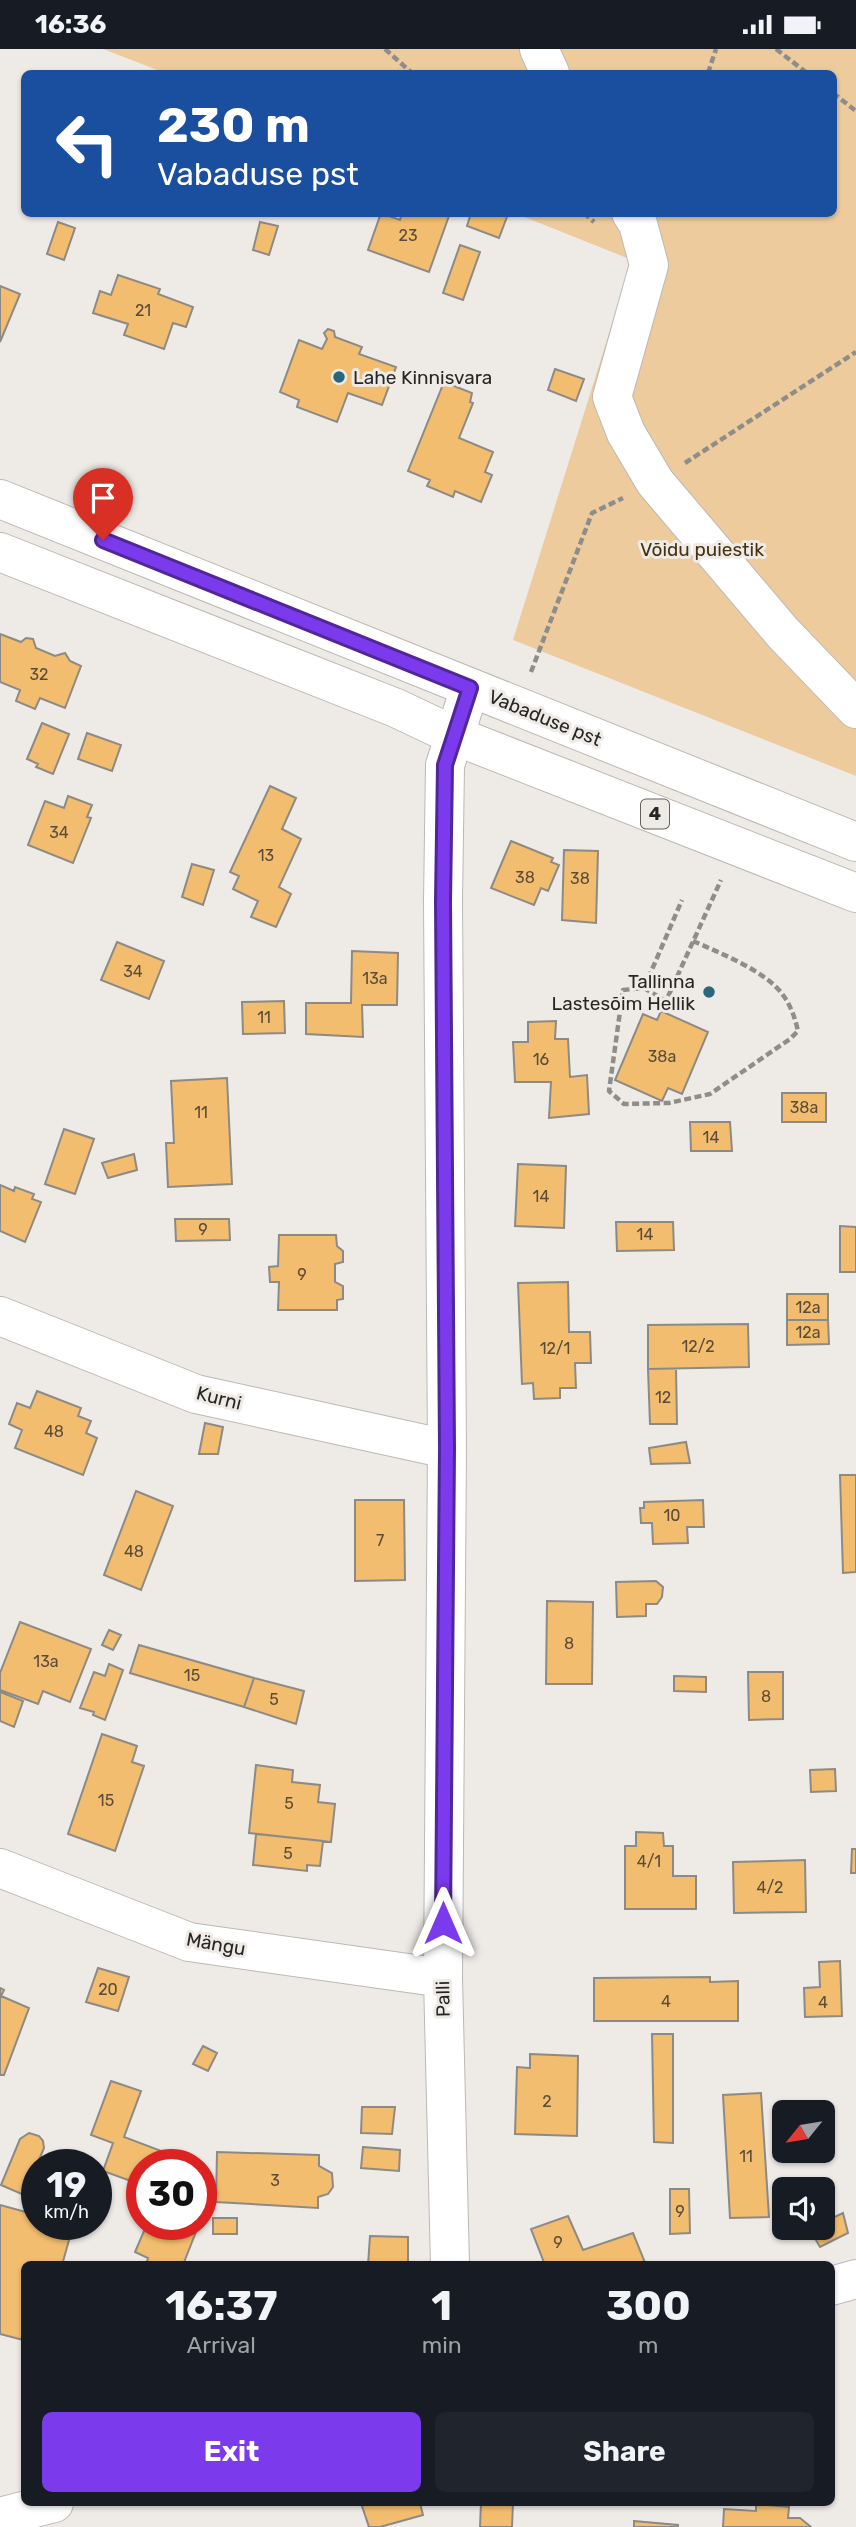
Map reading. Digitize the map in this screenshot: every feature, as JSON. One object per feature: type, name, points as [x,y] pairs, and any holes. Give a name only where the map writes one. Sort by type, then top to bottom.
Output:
[{"type":"main road","points":[[539,49],[549,70]]},
{"type":"main road","points":[[634,217],[649,265],[612,397],[625,433],[655,482],[783,633],[856,709]]},
{"type":"main road","name":"Vabaduse pst","points":[[0,499],[856,842]]},
{"type":"main road","name":"4","points":[[0,552],[396,708],[453,735],[856,893]]},
{"type":"main road","name":"Palli","points":[[450,2261],[443,1979],[447,1448],[443,901],[445,765],[470,688]]},
{"type":"main road","name":"Kurni","points":[[0,1316],[196,1394],[447,1448]]},
{"type":"main road","name":"Mängu","points":[[0,1868],[189,1942],[443,1979]]},
{"type":"main road","points":[[835,2285],[856,2279]]},
{"type":"main road","points":[[0,2517],[42,2506]]},
{"type":"path","points":[[385,49],[409,70]]},
{"type":"path","points":[[709,70],[716,49]]},
{"type":"path","points":[[776,49],[803,70]]},
{"type":"path","points":[[837,96],[856,111]]},
{"type":"path","points":[[694,941],[749,967],[782,993],[793,1011],[798,1031],[710,1094],[669,1103],[624,1104],[609,1091],[623,990],[644,988],[666,1001],[724,873]]},
{"type":"path","points":[[644,988],[682,900]]},
{"type":"green space","name":"Võidu puiestik","points":[[103,49],[856,49],[856,776],[513,640],[632,260],[524,217],[837,217],[837,70],[157,70]]},
{"type":"building","points":[[380,217],[400,220],[401,217],[449,217],[429,272],[368,250]]},
{"type":"building","points":[[470,217],[507,217],[499,238],[467,226]]},
{"type":"building","points":[[58,222],[75,228],[64,260],[47,254]]},
{"type":"building","points":[[260,222],[278,226],[269,255],[253,250]]},
{"type":"building","points":[[460,245],[480,252],[463,300],[443,293]]},
{"type":"building","points":[[118,275],[160,289],[158,294],[193,307],[186,327],[173,323],[164,349],[124,335],[128,324],[93,313],[100,291],[111,295]]},
{"type":"building","points":[[0,286],[20,294],[0,342]]},
{"type":"building","points":[[328,329],[334,331],[335,337],[362,347],[359,354],[396,367],[382,405],[348,393],[337,422],[297,407],[299,400],[280,392],[299,340],[322,349],[327,339],[324,333]]},
{"type":"building","points":[[555,369],[584,379],[576,401],[548,390]]},
{"type":"building","points":[[444,382],[472,393],[470,402],[473,403],[459,438],[493,452],[485,472],[492,475],[481,502],[455,491],[453,497],[427,486],[430,480],[408,471]]},
{"type":"building","points":[[0,634],[21,642],[26,638],[33,639],[36,648],[55,656],[65,653],[70,661],[81,666],[65,708],[40,698],[35,709],[16,701],[20,690],[0,682]]},
{"type":"building","points":[[42,723],[69,734],[53,774],[36,767],[38,764],[27,759]]},
{"type":"building","points":[[87,733],[121,745],[112,771],[78,759]]},
{"type":"building","points":[[270,786],[296,798],[282,829],[301,839],[279,887],[291,894],[276,927],[251,917],[258,901],[233,889],[239,876],[230,872]]},
{"type":"building","points":[[68,796],[92,805],[87,817],[91,818],[73,863],[28,845],[45,801],[64,808]]},
{"type":"building","points":[[511,841],[553,858],[551,862],[559,865],[548,891],[541,888],[534,905],[491,888]]},
{"type":"building","points":[[564,850],[598,851],[596,923],[562,920]]},
{"type":"building","points":[[192,864],[214,870],[203,905],[182,897]]},
{"type":"building","points":[[117,942],[164,961],[149,999],[101,980]]},
{"type":"building","points":[[352,951],[398,953],[397,1005],[362,1005],[363,1037],[306,1034],[306,1003],[351,1003]]},
{"type":"building","points":[[284,1001],[285,1033],[243,1034],[242,1002]]},
{"type":"building","points":[[661,1011],[708,1032],[682,1094],[668,1088],[662,1101],[615,1080],[643,1014],[657,1020]]},
{"type":"building","points":[[556,1021],[555,1039],[568,1039],[570,1077],[587,1075],[589,1114],[549,1118],[551,1082],[515,1082],[513,1042],[528,1042],[528,1022]]},
{"type":"building","points":[[227,1078],[232,1184],[168,1187],[166,1143],[174,1143],[171,1081]]},
{"type":"building","points":[[782,1093],[826,1093],[826,1122],[782,1122]]},
{"type":"building","points":[[690,1122],[730,1122],[732,1151],[691,1151]]},
{"type":"building","points":[[64,1129],[94,1139],[75,1194],[45,1184]]},
{"type":"building","points":[[134,1154],[137,1170],[108,1178],[102,1163]]},
{"type":"building","points":[[518,1164],[566,1166],[564,1228],[515,1226]]},
{"type":"building","points":[[0,1185],[14,1191],[15,1187],[34,1194],[32,1199],[41,1202],[25,1242],[0,1231]]},
{"type":"building","points":[[175,1219],[229,1219],[230,1240],[176,1241]]},
{"type":"building","points":[[616,1222],[673,1222],[674,1250],[617,1251]]},
{"type":"building","points":[[840,1226],[856,1227],[856,1272],[840,1272]]},
{"type":"building","points":[[279,1235],[336,1235],[337,1246],[343,1251],[343,1262],[335,1264],[335,1282],[343,1286],[343,1299],[337,1300],[337,1310],[278,1310],[279,1282],[270,1282],[269,1267],[278,1266]]},
{"type":"building","points":[[568,1282],[569,1332],[590,1332],[591,1363],[575,1363],[576,1388],[560,1388],[560,1398],[534,1399],[533,1383],[522,1384],[518,1283]]},
{"type":"building","points":[[787,1294],[828,1294],[828,1320],[787,1320]]},
{"type":"building","points":[[787,1320],[828,1320],[829,1344],[787,1345]]},
{"type":"building","points":[[748,1324],[749,1367],[648,1369],[648,1325]]},
{"type":"building","points":[[648,1369],[676,1369],[677,1424],[650,1424]]},
{"type":"building","points":[[37,1391],[81,1408],[78,1416],[91,1421],[86,1433],[97,1438],[83,1475],[15,1448],[22,1430],[9,1424],[17,1403],[30,1408]]},
{"type":"building","points":[[205,1423],[223,1427],[218,1454],[199,1454]]},
{"type":"building","points":[[686,1442],[690,1463],[651,1464],[649,1448]]},
{"type":"building","points":[[840,1475],[856,1475],[856,1572],[843,1573]]},
{"type":"building","points":[[136,1491],[173,1506],[141,1590],[104,1575]]},
{"type":"building","points":[[355,1500],[404,1500],[405,1580],[355,1581]]},
{"type":"building","points":[[703,1500],[704,1527],[687,1527],[688,1543],[653,1544],[652,1523],[641,1523],[640,1508],[644,1508],[644,1502]]},
{"type":"building","points":[[656,1581],[663,1587],[662,1597],[657,1604],[646,1604],[646,1616],[617,1617],[616,1582]]},
{"type":"building","points":[[547,1601],[593,1602],[592,1684],[546,1684]]},
{"type":"building","points":[[20,1622],[91,1649],[70,1702],[43,1691],[38,1704],[0,1690],[0,1673]]},
{"type":"building","points":[[109,1630],[121,1635],[113,1650],[102,1645]]},
{"type":"building","points":[[139,1645],[254,1678],[244,1707],[130,1673]]},
{"type":"building","points":[[109,1664],[123,1670],[105,1720],[93,1715],[94,1712],[80,1708],[94,1672],[105,1676]]},
{"type":"building","points":[[748,1672],[783,1672],[783,1719],[749,1720]]},
{"type":"building","points":[[674,1676],[706,1677],[706,1692],[674,1691]]},
{"type":"building","points":[[254,1678],[304,1691],[296,1724],[244,1707]]},
{"type":"building","points":[[0,1692],[23,1701],[14,1727],[0,1721]]},
{"type":"building","points":[[102,1734],[137,1746],[132,1762],[144,1766],[115,1851],[68,1834]]},
{"type":"building","points":[[256,1765],[293,1770],[292,1782],[320,1785],[318,1802],[335,1804],[331,1842],[249,1833]]},
{"type":"building","points":[[835,1769],[836,1791],[811,1792],[810,1770]]},
{"type":"building","points":[[636,1832],[663,1833],[664,1846],[673,1846],[673,1876],[696,1876],[696,1909],[625,1909],[625,1846],[636,1846]]},
{"type":"building","points":[[256,1834],[323,1841],[320,1866],[307,1865],[307,1871],[253,1865]]},
{"type":"building","points":[[852,1849],[856,1849],[856,1873],[851,1873]]},
{"type":"building","points":[[805,1860],[806,1912],[734,1913],[733,1862]]},
{"type":"building","points":[[840,1961],[842,2016],[805,2017],[804,1988],[820,1987],[819,1962]]},
{"type":"building","points":[[98,1968],[129,1977],[118,2011],[86,2002]]},
{"type":"building","points":[[710,1977],[710,1982],[738,1981],[738,2021],[594,2021],[594,1978]]},
{"type":"building","points":[[0,1988],[4,1990],[1,1996],[29,2008],[4,2075],[0,2075]]},
{"type":"building","points":[[652,2034],[673,2034],[673,2143],[654,2142]]},
{"type":"building","points":[[203,2046],[217,2053],[208,2071],[193,2064]]},
{"type":"building","points":[[530,2054],[578,2056],[577,2136],[515,2134],[517,2067],[530,2068]]},
{"type":"building","points":[[111,2081],[141,2091],[124,2137],[156,2149],[126,2149],[126,2179],[112,2174],[113,2143],[91,2135]]},
{"type":"building","points":[[761,2093],[769,2217],[730,2218],[723,2095]]},
{"type":"building","points":[[362,2107],[395,2107],[392,2134],[361,2133]]},
{"type":"building","points":[[29,2133],[39,2136],[44,2148],[21,2149],[21,2194],[1,2185],[20,2139]]},
{"type":"building","points":[[363,2147],[400,2150],[399,2171],[361,2168]]},
{"type":"building","points":[[217,2152],[319,2155],[319,2166],[332,2173],[333,2187],[328,2194],[318,2197],[318,2208],[217,2202]]},
{"type":"building","points":[[670,2189],[689,2189],[690,2233],[670,2234]]},
{"type":"building","points":[[0,2205],[21,2211],[21,2240],[69,2240],[63,2261],[21,2261],[21,2339],[0,2334]]},
{"type":"building","points":[[843,2213],[848,2233],[835,2240],[835,2217]]},
{"type":"building","points":[[568,2216],[583,2250],[633,2233],[644,2261],[543,2261],[531,2229]]},
{"type":"building","points":[[217,2218],[237,2218],[237,2234],[217,2234]]},
{"type":"building","points":[[370,2236],[408,2237],[408,2261],[368,2261]]},
{"type":"building","points":[[140,2240],[193,2240],[185,2261],[147,2261],[148,2258],[135,2252]]},
{"type":"building","points":[[816,2240],[834,2240],[820,2247]]},
{"type":"building","points":[[362,2506],[421,2506],[423,2515],[380,2527],[369,2527]]},
{"type":"building","points":[[481,2506],[513,2506],[512,2527],[480,2527]]},
{"type":"building","points":[[756,2506],[789,2507],[788,2518],[800,2518],[811,2527],[723,2527],[724,2509],[756,2511]]},
{"type":"building","points":[[634,2521],[678,2525],[678,2527],[634,2527]]},
{"type":"place","name":"Lahe Kinnisvara","points":[[339,377]]},
{"type":"place","name":"Tallinna Lastesõim Hellik","points":[[709,992]]},
{"type":"route","points":[[103,540],[470,688],[445,765],[443,901],[447,1448],[443,1923]]}]
